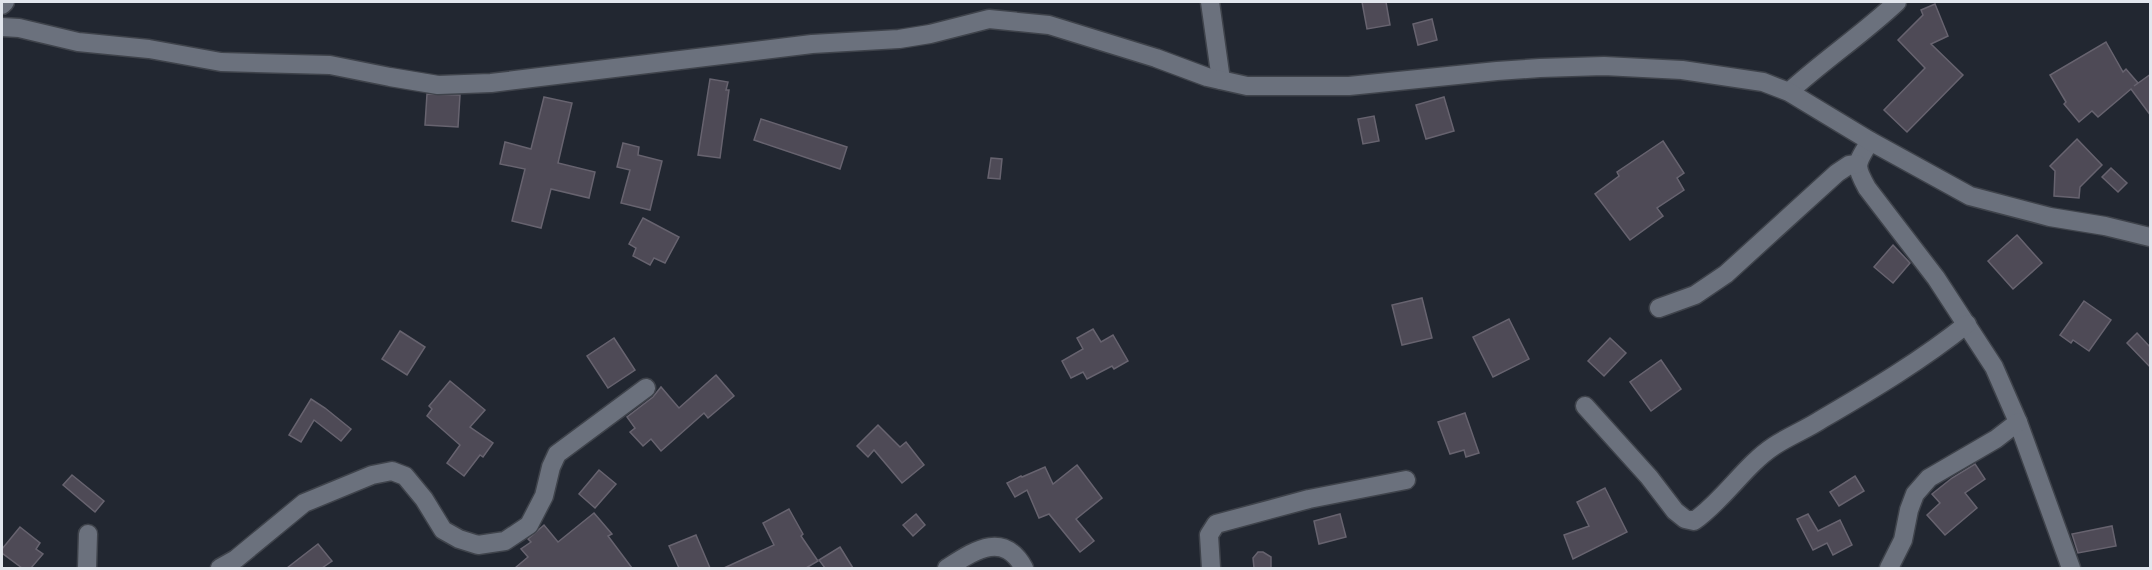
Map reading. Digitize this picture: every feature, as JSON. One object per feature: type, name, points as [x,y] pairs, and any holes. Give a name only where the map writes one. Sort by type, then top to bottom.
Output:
[{"type":"street","points":[[2,6],[5,2]]},
{"type":"street","points":[[1210,2],[1221,80]]},
{"type":"street","points":[[1789,92],[1897,2]]},
{"type":"street","points":[[2,27],[19,28],[78,42],[148,49],[221,62],[330,65],[390,78],[438,85],[491,83],[812,44],[899,39],[930,34],[989,19],[1049,25],[1221,80],[1247,86],[1349,86],[1497,70],[1604,66],[1682,70],[1763,82],[1789,92],[1870,141],[1970,196],[2050,218],[2105,226],[2151,237]]},
{"type":"street","points":[[1870,141],[1857,164],[1858,173],[1866,188],[1917,251],[1994,367],[2018,422],[2046,505],[2071,568]]},
{"type":"street","points":[[1659,308],[1695,295],[1726,274],[1837,173],[1849,165],[1857,164]]},
{"type":"street","points":[[1585,406],[1649,477],[1675,511],[1685,519],[1694,521],[1707,512],[1761,455],[1930,353],[1967,324]]},
{"type":"street","points":[[220,568],[236,559],[304,503],[372,475],[392,471],[405,476],[443,530],[459,539],[478,545],[505,541],[529,525],[544,496],[550,467],[557,454],[646,388]]},
{"type":"street","points":[[1889,568],[1903,540],[1915,494],[1929,478],[1996,439],[2018,422]]},
{"type":"street","points":[[1210,568],[1209,535],[1216,524],[1309,499],[1406,480]]},
{"type":"street","points":[[87,568],[88,534]]},
{"type":"street","points":[[948,568],[984,547],[1000,546],[1018,559],[1024,568]]},
{"type":"building","points":[[1362,2],[1386,2],[1390,25],[1367,29]]},
{"type":"building","points":[[1935,4],[1948,36],[1931,44],[1963,75],[1907,132],[1884,110],[1925,68],[1898,40],[1923,15],[1921,10]]},
{"type":"building","points":[[1432,19],[1437,40],[1418,45],[1413,24]]},
{"type":"building","points":[[2106,42],[2123,72],[2126,69],[2138,83],[2134,86],[2151,74],[2151,116],[2131,89],[2098,117],[2092,111],[2079,122],[2064,104],[2066,102],[2050,75]]},
{"type":"building","points":[[710,79],[728,82],[726,90],[729,90],[720,158],[698,155]]},
{"type":"building","points":[[427,94],[460,95],[458,127],[425,125]]},
{"type":"building","points":[[544,97],[572,103],[558,163],[595,172],[589,198],[551,189],[541,228],[512,221],[525,169],[500,164],[505,142],[531,149]]},
{"type":"building","points":[[1444,97],[1454,131],[1426,139],[1416,105]]},
{"type":"building","points":[[1374,116],[1379,141],[1363,144],[1358,119]]},
{"type":"building","points":[[761,119],[847,147],[840,169],[754,140]]},
{"type":"building","points":[[2077,139],[2102,165],[2080,187],[2079,198],[2054,196],[2055,171],[2050,166]]},
{"type":"building","points":[[1663,141],[1684,173],[1677,178],[1684,190],[1657,208],[1663,216],[1630,240],[1595,194],[1619,176],[1617,172]]},
{"type":"building","points":[[623,143],[639,147],[638,155],[662,161],[650,210],[621,203],[630,170],[617,167]]},
{"type":"building","points":[[991,158],[1002,159],[1000,179],[988,178]]},
{"type":"building","points":[[2111,168],[2127,183],[2118,192],[2102,177]]},
{"type":"building","points":[[643,218],[679,237],[665,263],[654,258],[650,265],[633,256],[636,248],[629,244]]},
{"type":"building","points":[[2017,235],[2042,263],[2013,289],[1988,261]]},
{"type":"building","points":[[1893,245],[1910,263],[1893,283],[1874,267]]},
{"type":"building","points":[[1422,298],[1432,338],[1402,345],[1392,305]]},
{"type":"building","points":[[2084,301],[2111,320],[2089,351],[2073,340],[2071,343],[2060,335]]},
{"type":"building","points":[[1509,319],[1529,359],[1493,377],[1473,337]]},
{"type":"building","points":[[1093,329],[1101,342],[1113,335],[1128,361],[1114,369],[1112,366],[1087,379],[1083,372],[1071,378],[1062,361],[1083,349],[1077,338]]},
{"type":"building","points":[[400,331],[425,347],[407,375],[382,359]]},
{"type":"building","points":[[2137,333],[2151,348],[2151,368],[2127,343]]},
{"type":"building","points":[[614,338],[635,370],[608,388],[587,356]]},
{"type":"building","points":[[1610,338],[1626,353],[1604,376],[1588,361]]},
{"type":"building","points":[[1661,360],[1681,389],[1651,411],[1630,382]]},
{"type":"building","points":[[716,375],[734,396],[708,418],[704,413],[661,451],[651,439],[643,446],[630,432],[635,428],[627,417],[653,397],[661,387],[679,408]]},
{"type":"building","points":[[450,381],[485,410],[470,427],[493,443],[483,457],[480,455],[464,476],[447,463],[460,445],[427,416],[432,409],[429,406]]},
{"type":"building","points":[[311,399],[351,429],[341,441],[314,420],[301,442],[289,435]]},
{"type":"building","points":[[1465,413],[1479,453],[1466,457],[1464,450],[1450,454],[1438,422]]},
{"type":"building","points":[[878,425],[900,447],[906,442],[924,465],[902,483],[874,450],[868,457],[857,446]]},
{"type":"building","points":[[1975,464],[1985,479],[1965,493],[1977,508],[1945,535],[1927,515],[1940,503],[1932,494]]},
{"type":"building","points":[[1077,465],[1102,498],[1076,519],[1094,541],[1080,552],[1049,514],[1039,518],[1027,490],[1015,497],[1007,483],[1045,467],[1053,484]]},
{"type":"building","points":[[599,470],[616,484],[595,508],[579,494]]},
{"type":"building","points":[[72,475],[104,501],[95,512],[63,485]]},
{"type":"building","points":[[1855,476],[1864,491],[1839,506],[1830,492]]},
{"type":"building","points":[[1605,488],[1627,532],[1573,559],[1564,535],[1589,526],[1577,502]]},
{"type":"building","points":[[789,509],[803,534],[801,536],[818,561],[806,568],[724,568],[774,545],[763,523]]},
{"type":"building","points":[[594,513],[612,534],[608,536],[632,568],[515,568],[528,557],[521,549],[531,542],[528,539],[544,525],[558,542]]},
{"type":"building","points":[[916,514],[925,525],[913,536],[903,525]]},
{"type":"building","points":[[1340,514],[1346,537],[1319,544],[1314,521]]},
{"type":"building","points":[[1808,514],[1818,531],[1840,520],[1852,545],[1833,555],[1827,543],[1813,550],[1797,519]]},
{"type":"building","points":[[2112,526],[2116,546],[2078,553],[2072,534]]},
{"type":"building","points":[[20,527],[40,543],[36,549],[43,554],[31,568],[22,568],[2,553],[2,549]]},
{"type":"building","points":[[696,535],[710,568],[679,568],[669,546]]},
{"type":"building","points":[[318,544],[332,561],[322,568],[287,568]]},
{"type":"building","points":[[840,547],[853,568],[825,568],[819,560]]},
{"type":"building","points":[[1258,552],[1271,557],[1271,568],[1254,568],[1253,558]]}]
